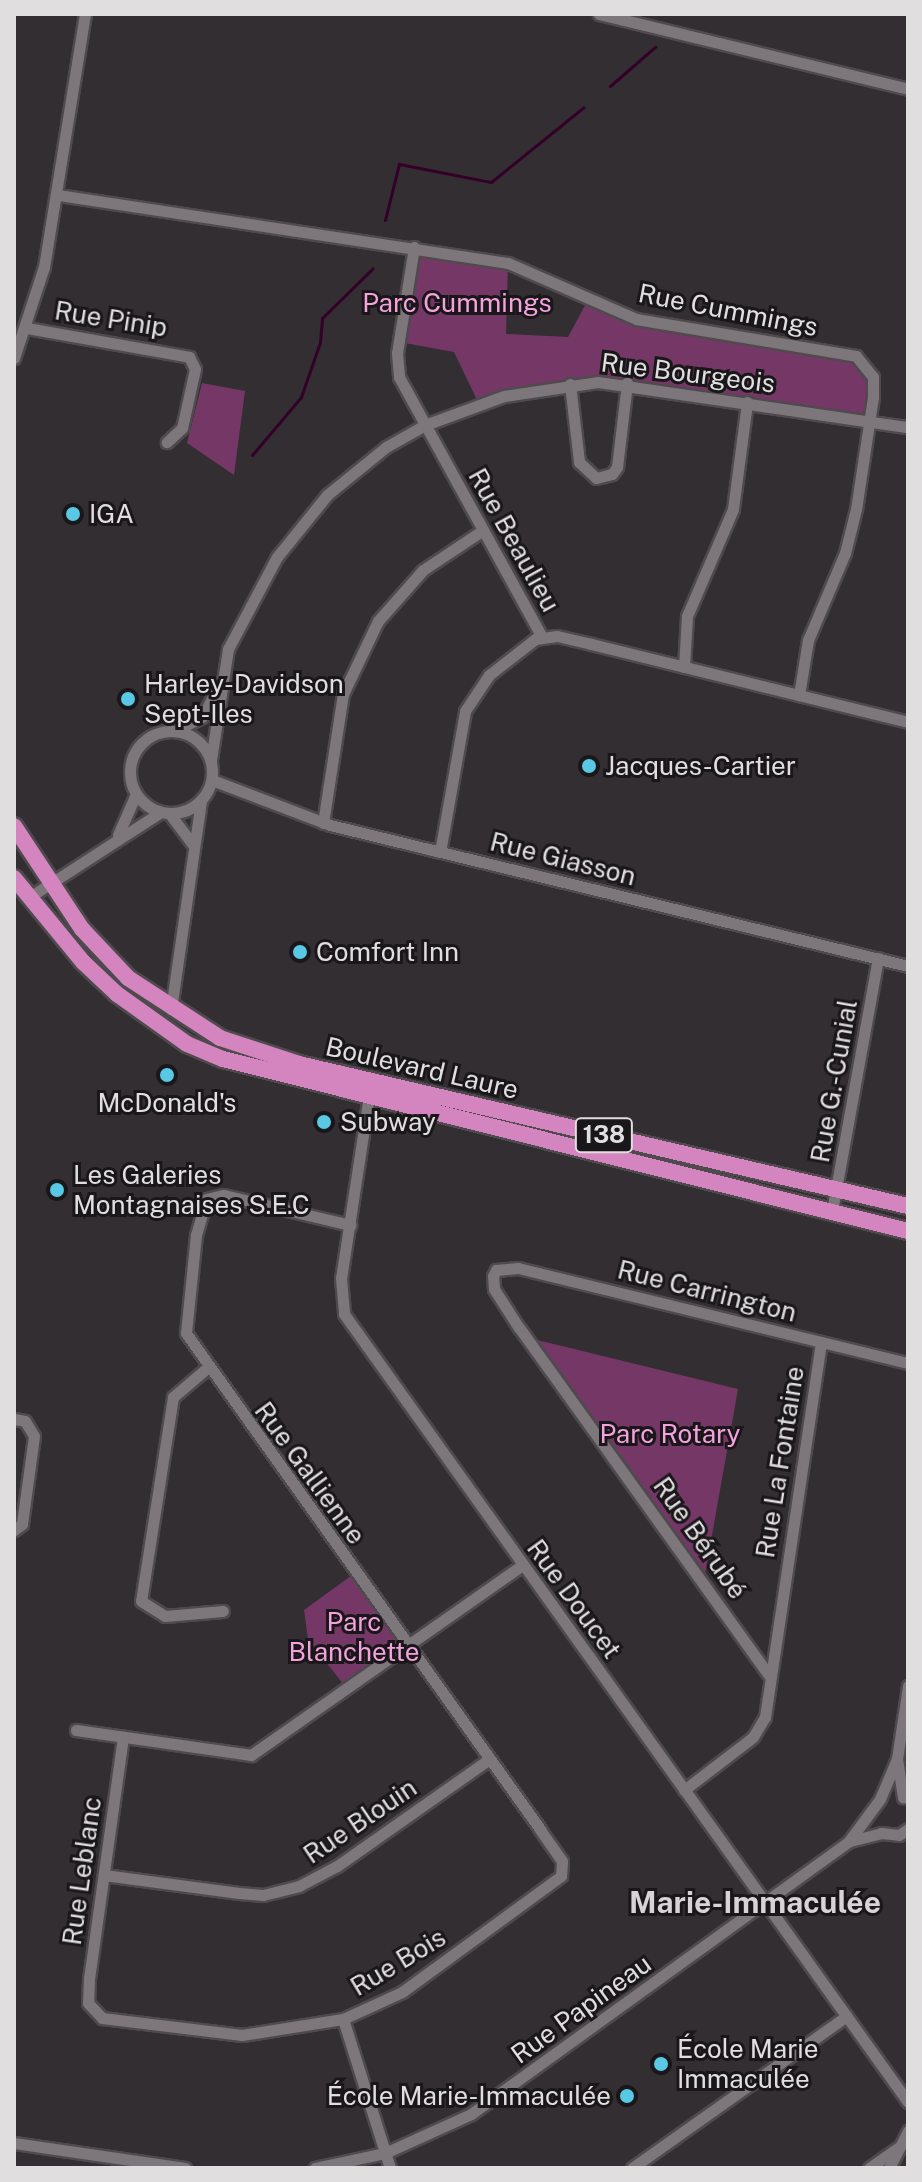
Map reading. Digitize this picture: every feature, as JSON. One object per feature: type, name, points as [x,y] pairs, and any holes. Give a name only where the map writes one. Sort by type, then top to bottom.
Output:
[{"type":"highway","name":"Boulevard Laure","points":[[14,826],[49,883],[128,978],[171,1009],[220,1038],[299,1064],[908,1206]]},
{"type":"highway","name":"Boulevard Laure","points":[[14,878],[28,898],[117,994],[187,1044],[223,1059],[369,1099],[908,1231]]},
{"type":"street","points":[[14,358],[27,328],[58,195],[85,14]]},
{"type":"street","points":[[599,14],[908,89]]},
{"type":"street","name":"Rue Cummings","points":[[58,195],[508,263],[651,323],[856,356],[873,377],[853,526],[808,640],[799,695]]},
{"type":"street","name":"Rue Beaulieu","points":[[414,247],[397,366],[425,425],[542,637],[684,667],[908,722]]},
{"type":"street","name":"Rue Pinip","points":[[27,328],[189,357],[195,369],[182,428],[167,442]]},
{"type":"street","points":[[570,384],[579,462],[596,478],[617,467],[627,383]]},
{"type":"street","name":"Rue Bourgeois","points":[[174,731],[192,726],[202,717],[219,685],[241,621],[293,535],[345,479],[425,425],[504,396],[570,384],[627,383],[908,427]]},
{"type":"street","points":[[684,667],[687,616],[733,509],[747,402]]},
{"type":"street","points":[[323,823],[343,694],[378,621],[423,570],[483,530]]},
{"type":"street","points":[[440,852],[465,711],[506,658],[542,637]]},
{"type":"street","name":"Rue Bourgeois","points":[[211,760],[219,685]]},
{"type":"street","points":[[117,836],[136,794],[130,769],[139,745],[149,737],[174,731],[197,739],[211,760],[212,780],[201,800],[171,1009]]},
{"type":"street","name":"Rue Giasson","points":[[212,780],[323,823],[908,966]]},
{"type":"street","points":[[136,794],[165,812],[194,846]]},
{"type":"street","points":[[28,898],[117,836],[165,812],[201,800]]},
{"type":"street","name":"Rue G.-Cunial","points":[[832,1211],[878,958]]},
{"type":"street","name":"Rue Doucet","points":[[371,1080],[341,1278],[344,1314],[908,2102]]},
{"type":"street","name":"Rue Gallienne","points":[[350,1225],[224,1195],[206,1199],[196,1235],[186,1333],[207,1368],[562,1861],[562,1871]]},
{"type":"street","name":"Rue Carrington","points":[[496,1270],[518,1268],[908,1363]]},
{"type":"street","name":"Rue Bérubé","points":[[496,1270],[494,1289],[519,1328],[768,1674]]},
{"type":"street","name":"Rue La Fontaine","points":[[684,1790],[753,1737],[765,1717],[768,1674],[821,1342]]},
{"type":"street","points":[[207,1368],[173,1397],[141,1601],[165,1616],[223,1611]]},
{"type":"street","points":[[14,1419],[25,1421],[34,1436],[22,1524],[14,1530]]},
{"type":"street","points":[[76,1730],[251,1755],[522,1565]]},
{"type":"street","points":[[849,1841],[880,1799],[897,1759],[908,1686]]},
{"type":"street","name":"Rue Leblanc","points":[[93,2009],[89,1978],[123,1737]]},
{"type":"street","name":"Rue Blouin","points":[[104,1875],[263,1895],[299,1886],[337,1866],[489,1759]]},
{"type":"street","points":[[880,1799],[906,1800],[897,1759]]},
{"type":"street","points":[[872,1812],[881,1833]]},
{"type":"street","points":[[849,1841],[881,1833],[907,1832]]},
{"type":"street","name":"Rue Papineau","points":[[315,2168],[385,2153],[471,2114],[849,1841]]},
{"type":"street","name":"Rue Bois","points":[[93,2009],[102,2018],[242,2035],[343,2019],[402,1992],[562,1871]]},
{"type":"street","points":[[632,2168],[847,2016]]},
{"type":"street","points":[[343,2019],[390,2168]]},
{"type":"street","points":[[889,2168],[908,2131]]},
{"type":"street","points":[[14,2143],[185,2168]]},
{"type":"street","points":[[869,2168],[902,2145]]},
{"type":"green space","name":"Parc Cummings","points":[[414,247],[508,263],[506,334],[568,337],[589,298],[636,319],[844,354],[869,369],[869,421],[627,383],[479,404],[454,352],[399,342]]},
{"type":"green space","points":[[202,383],[245,391],[234,475],[187,443]]},
{"type":"green space","name":"Parc Rotary","points":[[529,1338],[738,1389],[704,1580]]},
{"type":"green space","name":"Parc Blanchette","points":[[355,1573],[407,1648],[347,1689],[308,1639],[304,1610]]},
{"type":"waterway","points":[[610,86],[655,47]]},
{"type":"waterway","points":[[385,220],[399,164],[491,182],[584,107]]},
{"type":"waterway","points":[[252,455],[301,397],[320,342],[322,318],[373,268]]},
{"type":"place","name":"IGA","points":[[73,514]]},
{"type":"place","name":"Harley-Davidson Sept-Iles","points":[[128,699]]},
{"type":"place","name":"Jacques-Cartier","points":[[589,766]]},
{"type":"place","name":"Comfort Inn","points":[[300,952]]},
{"type":"place","name":"McDonald's","points":[[167,1075]]},
{"type":"place","name":"Subway","points":[[324,1122]]},
{"type":"place","name":"Les Galeries Montagnaises S.E.C","points":[[57,1190]]},
{"type":"place","name":"École Marie Immaculée","points":[[661,2064]]},
{"type":"place","name":"École Marie-Immaculée","points":[[627,2096]]},
{"type":"district","name":"Marie-Immaculée","points":[[755,1902]]}]
